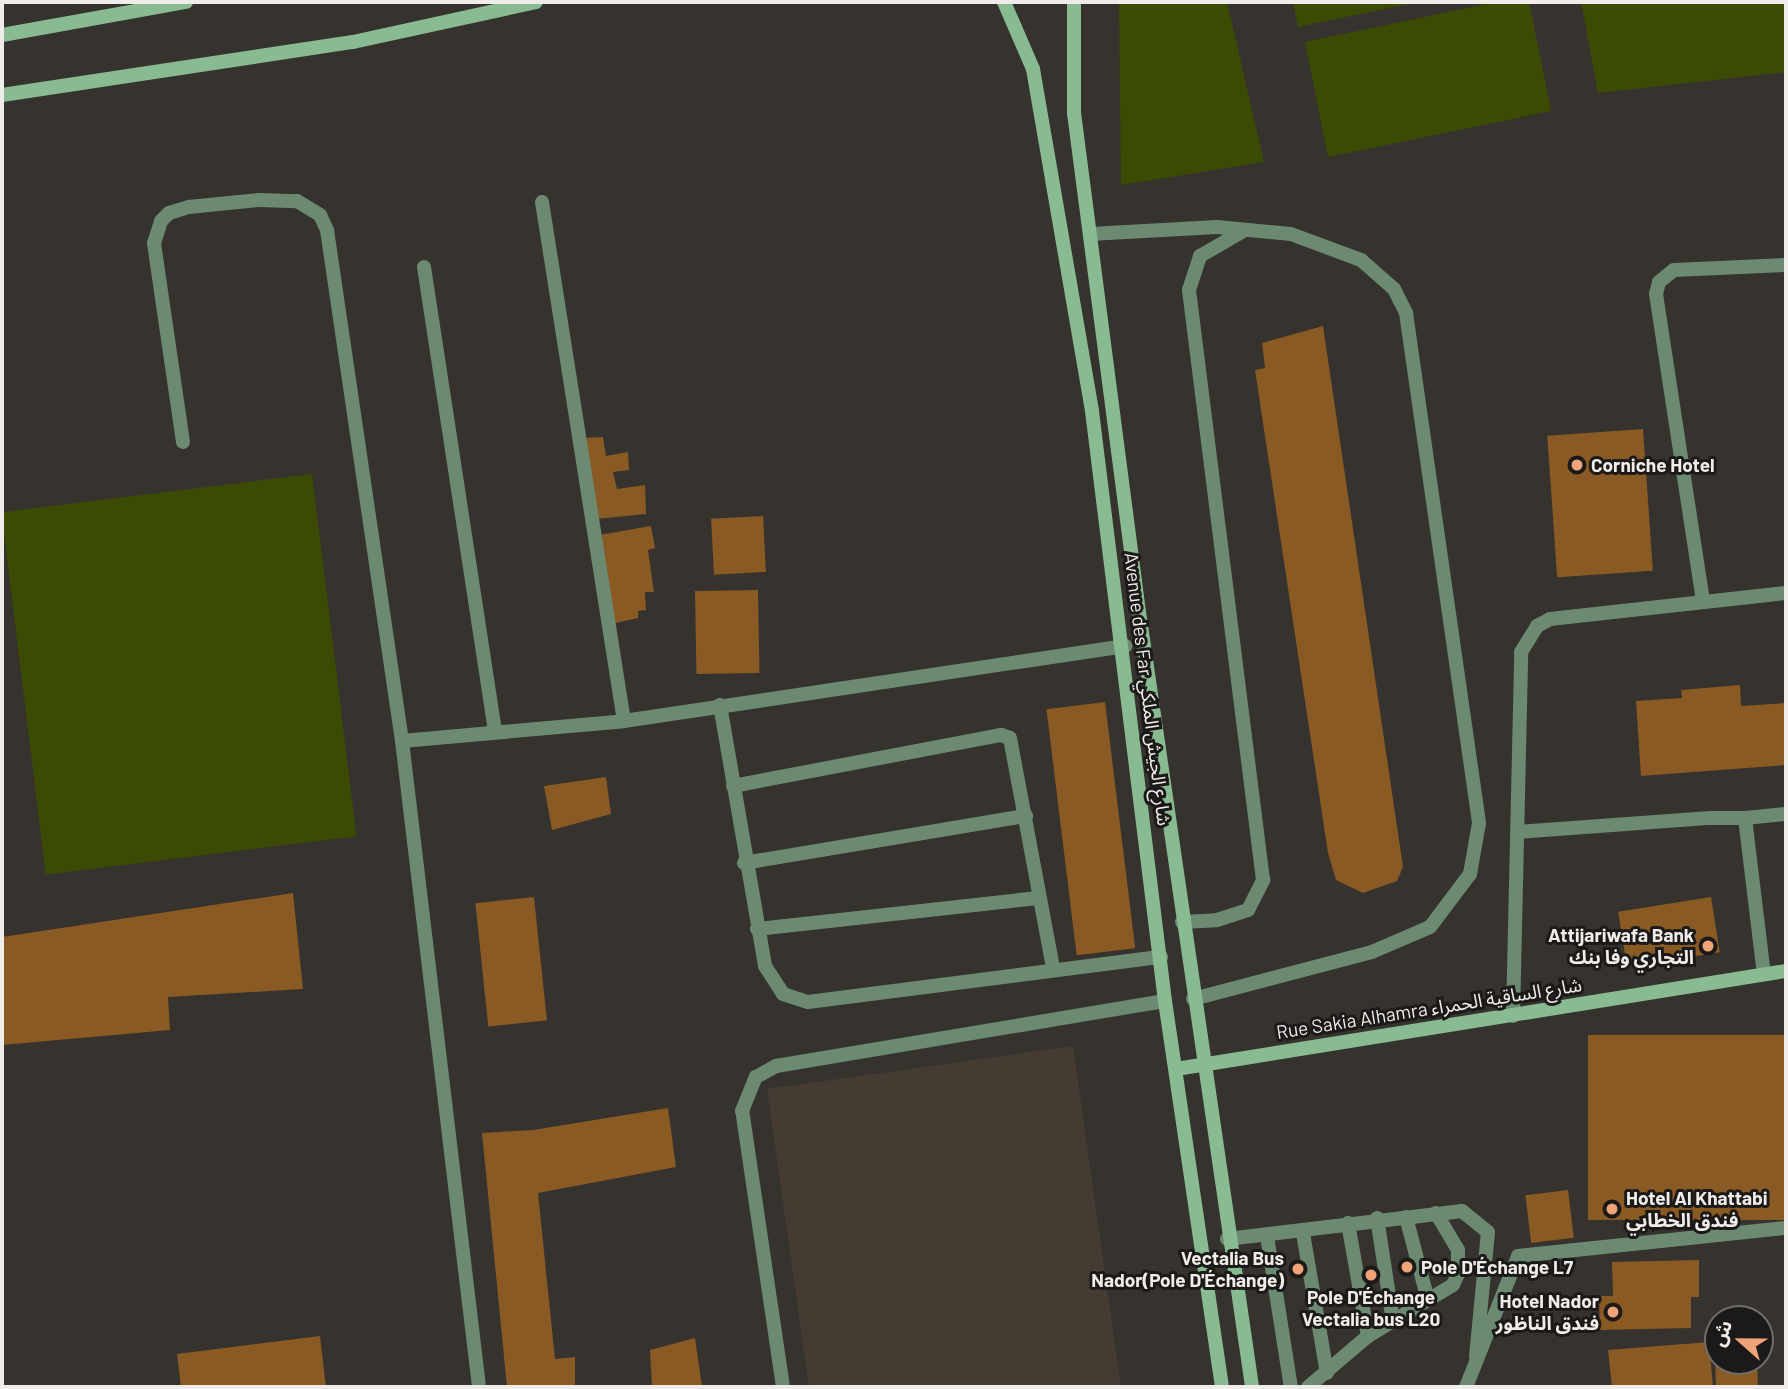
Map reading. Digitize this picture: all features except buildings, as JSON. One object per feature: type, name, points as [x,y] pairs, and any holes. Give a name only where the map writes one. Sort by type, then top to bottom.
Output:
[{"type":"main road","points":[[2,35],[186,2]]},
{"type":"main road","points":[[2,95],[353,42],[536,2]]},
{"type":"main road","name":"Avenue des Far شارع الجيش الملكي","points":[[1004,2],[1032,69],[1093,411],[1125,646],[1165,1001],[1222,1387]]},
{"type":"main road","name":"Avenue des Far شارع الجيش الملكي","points":[[1074,2],[1074,113],[1182,922],[1227,1239],[1252,1387]]},
{"type":"main road","name":"Rue Sakia Alhamra شارع الساقية الحمراء","points":[[1176,1069],[1786,971]]},
{"type":"street","points":[[183,442],[153,243],[161,221],[169,213],[189,207],[259,200],[297,201],[312,207],[327,230],[402,741],[479,1387]]},
{"type":"street","points":[[542,202],[624,721]]},
{"type":"street","points":[[1182,922],[1217,920],[1248,910],[1263,880],[1189,290],[1200,256],[1214,244],[1250,228]]},
{"type":"street","points":[[1090,234],[1250,228],[1328,244],[1361,260],[1394,289],[1406,313],[1479,822],[1477,848],[1460,893],[1430,927],[1404,942],[1193,999]]},
{"type":"street","points":[[1703,600],[1656,294],[1660,282],[1674,270],[1786,265]]},
{"type":"street","points":[[424,267],[495,733]]},
{"type":"street","points":[[1513,1016],[1521,652],[1537,626],[1550,620],[1703,600],[1786,593]]},
{"type":"street","points":[[402,741],[624,721],[1125,646]]},
{"type":"street","points":[[720,705],[744,863],[757,929],[775,986],[808,1002],[1053,968],[1161,957]]},
{"type":"street","points":[[733,786],[1001,735],[1014,742],[1038,898],[1053,968]]},
{"type":"street","points":[[1518,832],[1786,814]]},
{"type":"street","points":[[744,863],[1026,816]]},
{"type":"street","points":[[1745,818],[1764,974]]},
{"type":"street","points":[[757,929],[1038,898]]},
{"type":"street","points":[[783,1387],[742,1111],[756,1077],[776,1066],[1165,1001]]},
{"type":"street","points":[[1227,1239],[1303,1233],[1377,1218],[1462,1211],[1488,1232],[1475,1365]]},
{"type":"street","points":[[1308,1387],[1368,1336],[1452,1285],[1458,1274],[1458,1250],[1436,1213]]},
{"type":"street","points":[[1406,1217],[1428,1300]]},
{"type":"street","points":[[1377,1218],[1392,1321]]},
{"type":"street","points":[[1348,1223],[1368,1336]]},
{"type":"street","points":[[1466,1387],[1518,1256],[1786,1228]]},
{"type":"street","points":[[1303,1233],[1327,1373]]},
{"type":"street","points":[[1268,1236],[1291,1387]]},
{"type":"shaded area","points":[[1073,1046],[1121,1387],[809,1387],[767,1089]]},
{"type":"green space","points":[[1119,2],[1227,2],[1264,162],[1121,185]]},
{"type":"green space","points":[[1293,2],[1418,2],[1298,27]]},
{"type":"green space","points":[[1496,2],[1529,2],[1551,111],[1328,157],[1305,42]]},
{"type":"green space","points":[[1581,2],[1786,2],[1786,72],[1598,93]]},
{"type":"green space","points":[[312,474],[356,836],[46,874],[2,512]]},
{"type":"place","name":"Corniche Hotel","points":[[1577,465]]},
{"type":"place","name":"Attijariwafa Bank التجاري وفا بنك","points":[[1708,946]]},
{"type":"place","name":"Hotel Al Khattabi فندق الخطابي","points":[[1612,1209]]},
{"type":"place","name":"Pole D'Échange L7","points":[[1407,1267]]},
{"type":"place","name":"Vectalia Bus Nador(Pole D'Échange)","points":[[1298,1269]]},
{"type":"place","name":"Pole D'Échange Vectalia bus L20","points":[[1371,1275]]},
{"type":"place","name":"Hotel Nador فندق الناظور","points":[[1613,1312]]}]
